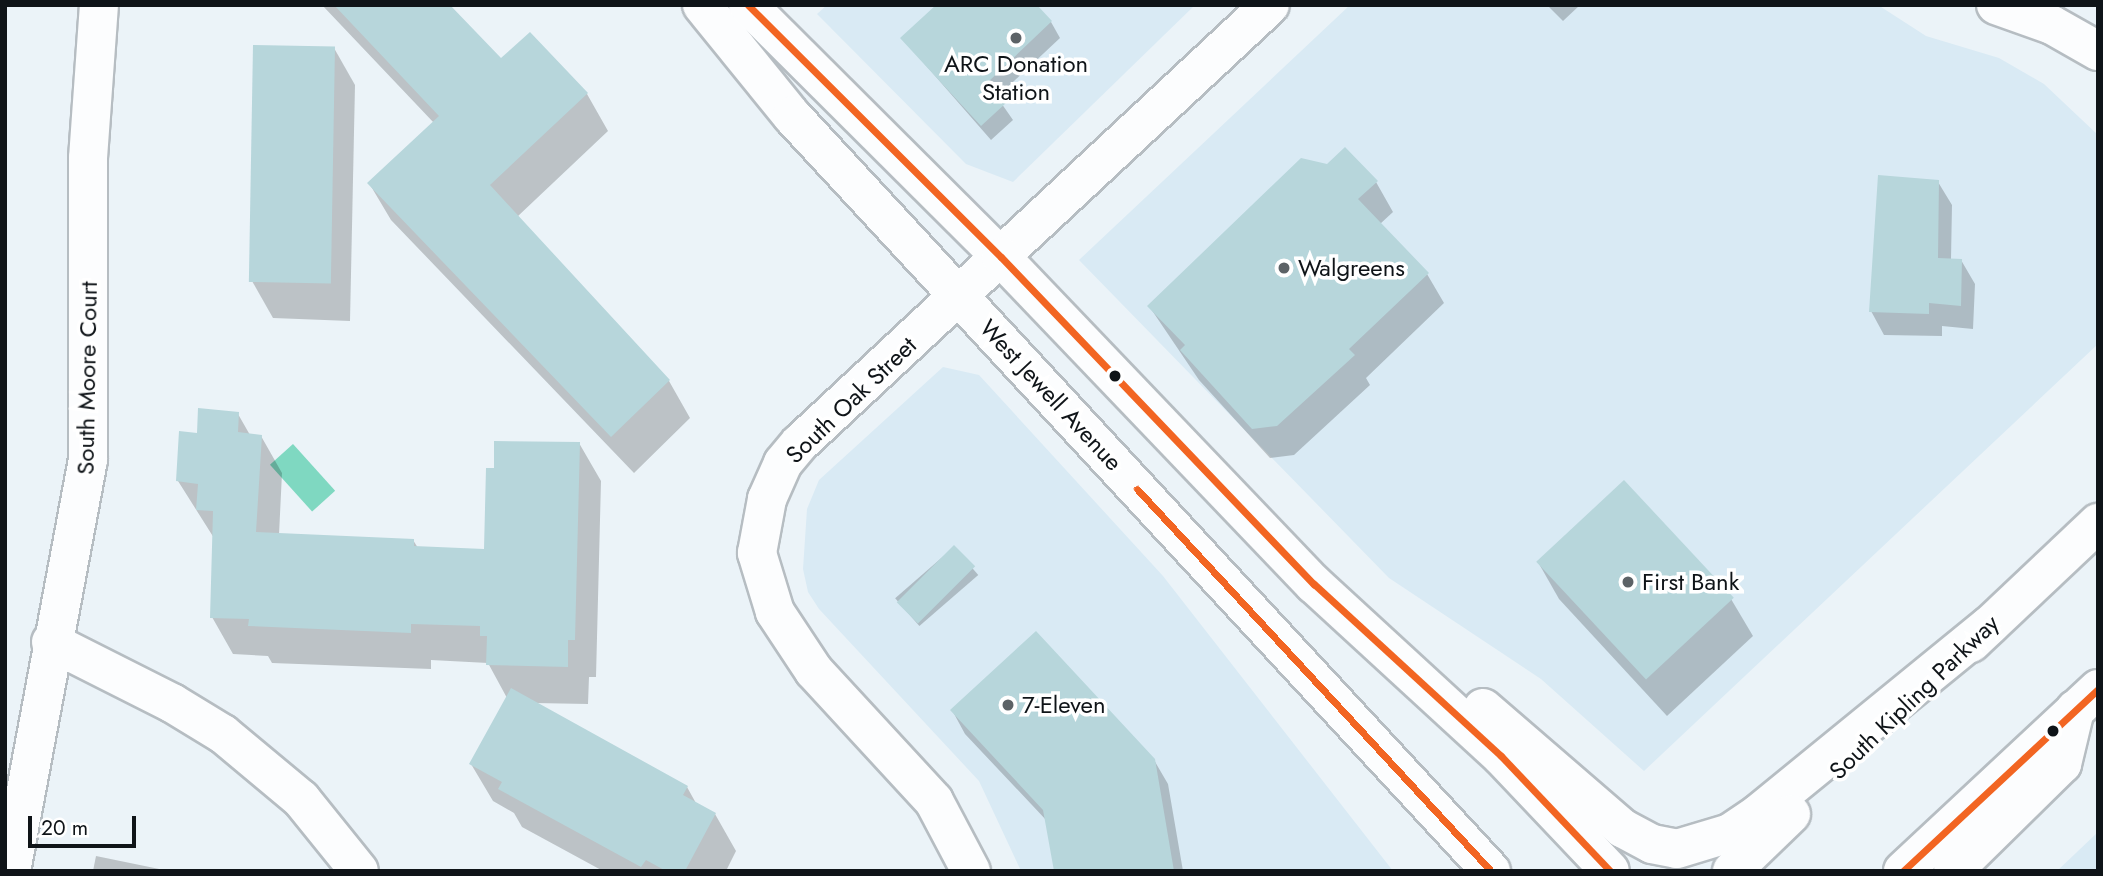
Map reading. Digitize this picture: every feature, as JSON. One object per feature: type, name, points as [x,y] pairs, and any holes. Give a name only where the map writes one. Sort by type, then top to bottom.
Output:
[{"type":"main road","name":"South Moore Court","points":[[11,871],[51,642],[88,460],[88,158],[99,5]]},
{"type":"main road","name":"West Jewell Avenue","points":[[702,5],[792,116],[1487,868]]},
{"type":"main road","points":[[748,5],[1001,257],[1203,472],[1357,622],[1501,756],[1610,871]]},
{"type":"main road","name":"South Oak Street","points":[[971,871],[934,801],[814,671],[792,640],[762,583],[757,553],[760,520],[783,463],[800,443],[1270,5]]},
{"type":"main road","points":[[1996,5],[2052,25],[2098,51]]},
{"type":"main road","name":"South Kipling Parkway","points":[[1731,871],[2098,523]]},
{"type":"main road","points":[[1357,622],[1446,678],[1622,828],[1651,844],[1677,849],[1730,834],[1758,814],[1990,625]]},
{"type":"main road","points":[[51,642],[223,734],[300,799],[359,871]]},
{"type":"main road","points":[[1903,871],[2087,700]]},
{"type":"main road","points":[[1953,871],[2062,764],[2087,700]]},
{"type":"shaded area","points":[[827,5],[1195,5],[1013,182],[966,164],[817,14]]},
{"type":"shaded area","points":[[1350,5],[1878,5],[1926,36],[1999,58],[2044,84],[2098,135],[2098,344],[1644,771],[1541,679],[1389,578],[1079,260]]},
{"type":"shaded area","points":[[943,367],[979,375],[1163,576],[1393,871],[1021,871],[979,781],[819,609],[808,592],[803,569],[807,509],[819,480]]},
{"type":"shaded area","points":[[293,444],[335,491],[312,512],[270,465]]},
{"type":"shaded area","points":[[2098,832],[2098,871],[2057,871]]},
{"type":"building","points":[[334,5],[450,5],[501,58],[530,32],[588,93],[490,185],[670,380],[611,437],[367,183],[439,116]]},
{"type":"building","points":[[936,5],[1037,5],[1052,21],[987,83],[1006,103],[981,126],[900,38]]},
{"type":"building","points":[[253,45],[335,46],[331,283],[249,282]]},
{"type":"building","name":"Walgreens","points":[[1345,147],[1378,181],[1358,199],[1429,273],[1349,349],[1355,355],[1277,426],[1252,429],[1180,350],[1185,345],[1147,306],[1301,158],[1327,164]]},
{"type":"building","points":[[1878,175],[1939,180],[1938,258],[1962,259],[1961,306],[1929,303],[1929,314],[1869,312]]},
{"type":"building","points":[[198,408],[239,412],[238,432],[262,435],[256,532],[414,539],[414,546],[484,549],[486,468],[494,468],[494,441],[580,442],[575,640],[568,640],[568,667],[486,665],[487,636],[480,636],[480,626],[411,624],[411,633],[248,626],[249,619],[210,618],[213,511],[196,510],[198,484],[176,481],[179,431],[197,433]]},
{"type":"building","points":[[1624,480],[1734,598],[1646,680],[1536,562]]},
{"type":"building","points":[[954,545],[975,566],[918,623],[897,602]]},
{"type":"building","points":[[1036,631],[1155,759],[1174,871],[1054,871],[1043,810],[950,710]]},
{"type":"building","points":[[511,688],[688,786],[683,795],[716,813],[685,871],[666,871],[646,860],[641,867],[498,789],[502,782],[469,764]]},
{"type":"transit line","points":[[748,5],[1001,257],[1314,584],[1501,756],[1610,871]]},
{"type":"transit line","points":[[1137,489],[1491,871]]},
{"type":"transit line","points":[[1903,871],[2098,689]]},
{"type":"place","name":"ARC Donation Station","points":[[1016,38]]},
{"type":"place","name":"Walgreens","points":[[1284,268]]},
{"type":"place","name":"First Bank","points":[[1628,582]]},
{"type":"place","name":"7-Eleven","points":[[1008,705]]}]
